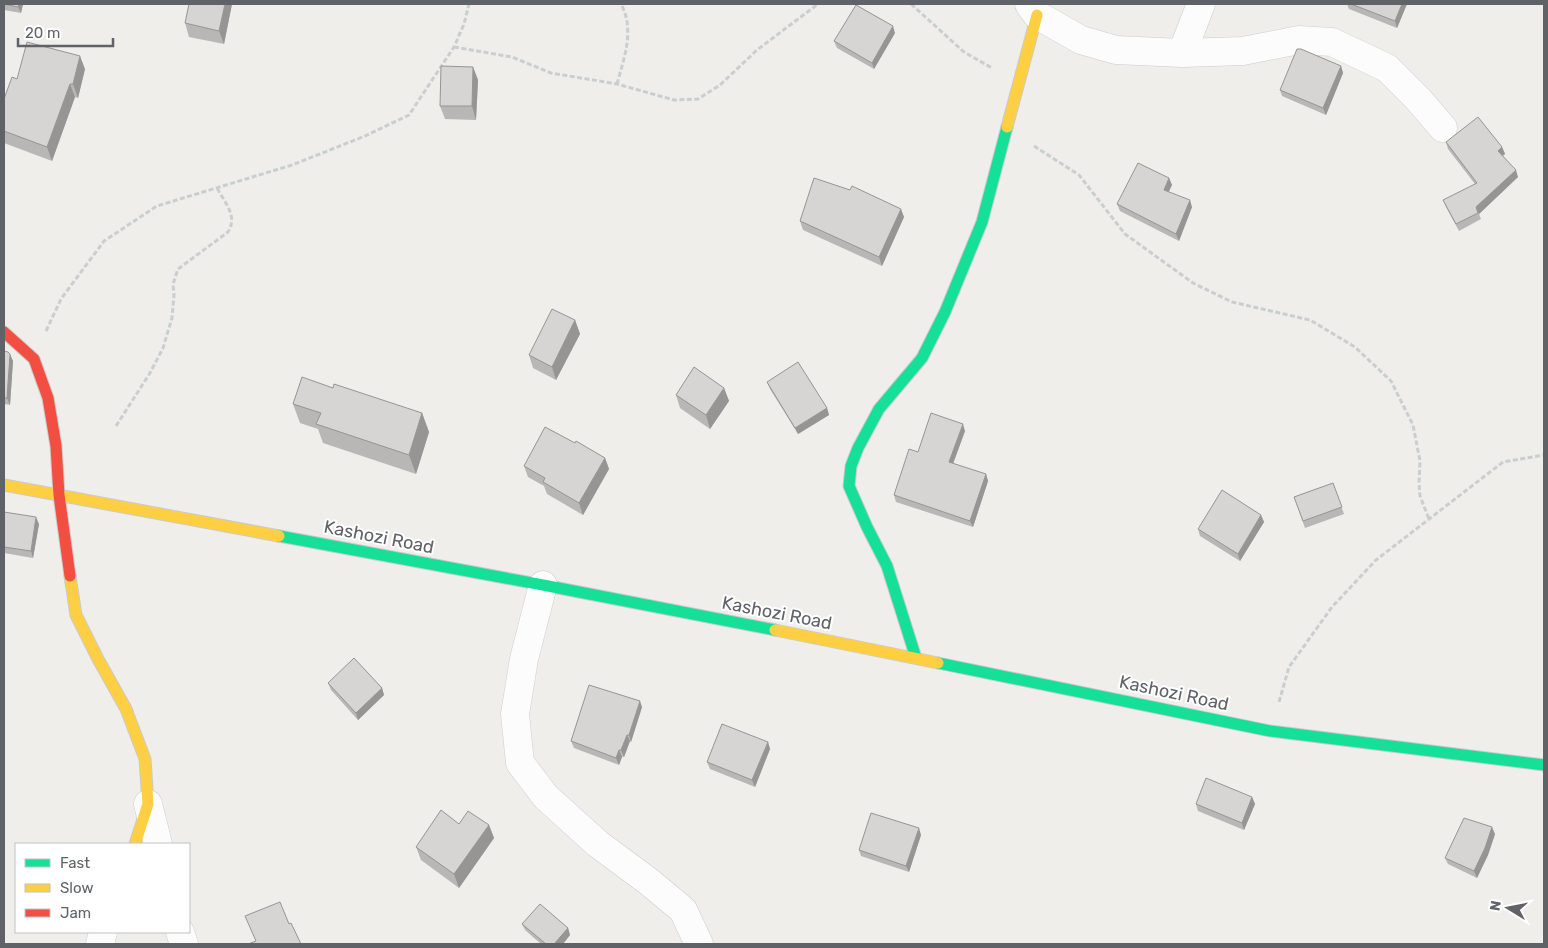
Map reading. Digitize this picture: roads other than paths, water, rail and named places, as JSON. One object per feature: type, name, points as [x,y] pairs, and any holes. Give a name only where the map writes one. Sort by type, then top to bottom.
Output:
[{"type":"main road","points":[[916,658],[887,566],[849,486],[851,466],[858,448],[879,409],[922,358],[945,312],[982,222],[1008,130],[1033,9]]},
{"type":"main road","points":[[4,332],[34,359],[48,398],[56,446],[66,555],[76,615],[126,709],[145,759],[148,804],[135,843]]},
{"type":"main road","name":"Kashozi Road","points":[[4,485],[543,585],[916,658],[1270,731],[1544,764]]},
{"type":"street","points":[[1182,53],[1201,4]]},
{"type":"street","points":[[1033,9],[1081,40],[1116,50],[1182,53],[1243,51],[1299,40],[1332,42],[1387,68],[1418,99],[1443,128]]},
{"type":"street","points":[[543,585],[524,659],[515,714],[520,763],[546,797],[598,844],[683,910],[698,944]]},
{"type":"street","points":[[148,804],[158,843]]}]
